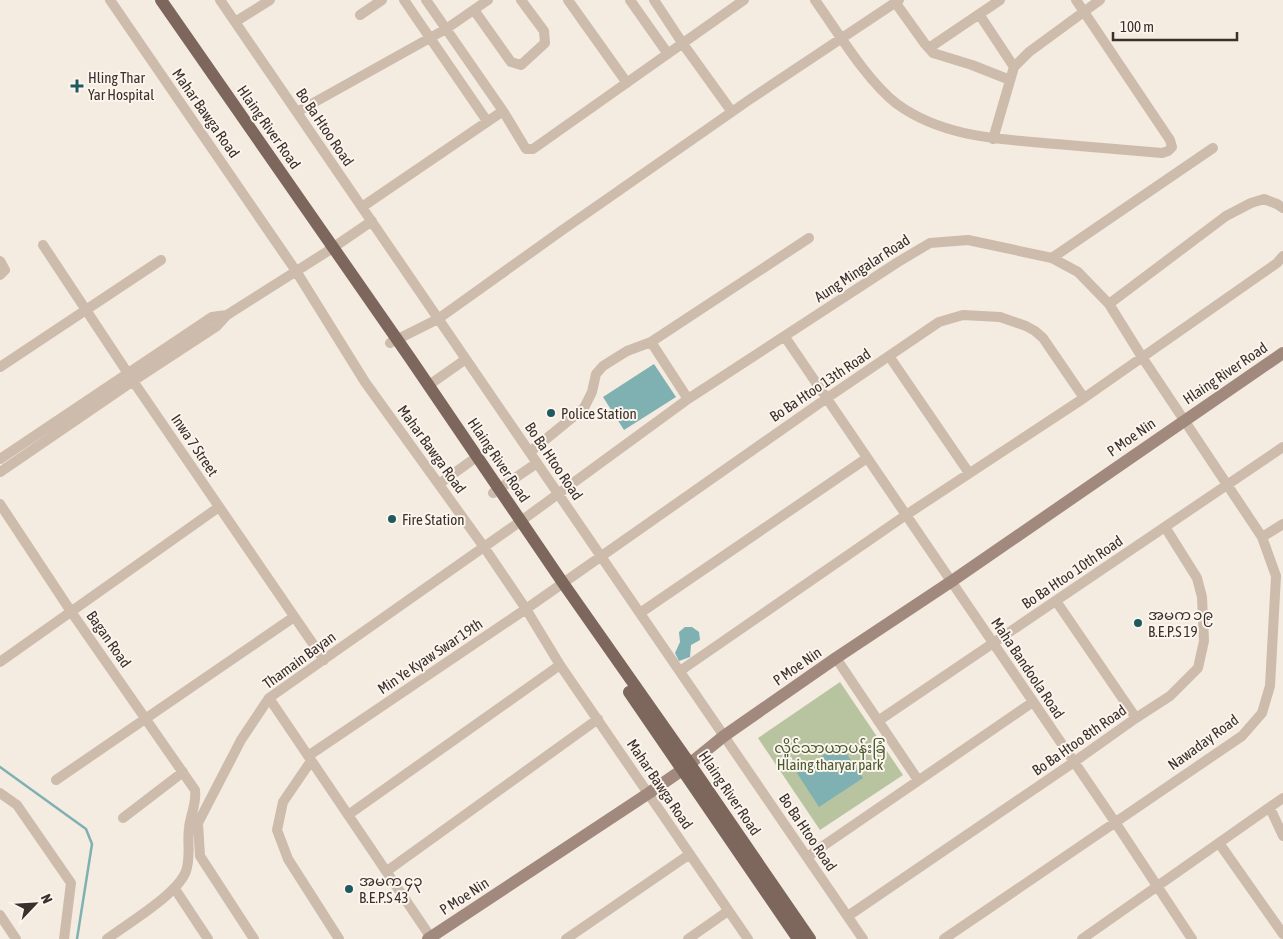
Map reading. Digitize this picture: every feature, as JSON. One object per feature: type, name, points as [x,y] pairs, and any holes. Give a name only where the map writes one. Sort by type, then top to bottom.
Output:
[{"type":"main road","name":"Hlaing River Road","points":[[154,0],[331,249]]},
{"type":"main road","name":"Hlaing River Road","points":[[161,0],[393,340],[471,461],[496,491]]},
{"type":"main road","name":"Hlaing River Road","points":[[393,340],[429,385],[496,491],[563,583],[798,939]]},
{"type":"main road","name":"Hlaing River Road","points":[[686,767],[810,939]]},
{"type":"street","name":"Mahar Bawga Road","points":[[110,0],[296,271],[365,382],[484,547],[526,609],[560,666],[748,939]]},
{"type":"street","name":"Bo Ba Htoo Road","points":[[220,0],[863,939]]},
{"type":"street","points":[[235,22],[270,0]]},
{"type":"street","points":[[360,15],[382,0]]},
{"type":"street","points":[[404,0],[487,122]]},
{"type":"street","points":[[426,0],[503,111],[526,149],[533,149],[744,0]]},
{"type":"street","points":[[297,112],[429,38],[488,0]]},
{"type":"street","points":[[474,10],[511,62],[521,64],[544,44],[544,31],[521,0]]},
{"type":"street","points":[[568,0],[627,83]]},
{"type":"street","points":[[630,0],[668,54]]},
{"type":"street","points":[[654,0],[732,112]]},
{"type":"street","points":[[815,0],[873,80],[896,103],[923,120],[955,132],[993,138],[1162,153],[1168,151],[1172,147],[1170,140],[1076,0]]},
{"type":"street","points":[[928,48],[1000,0]]},
{"type":"street","points":[[993,138],[1014,67],[1029,52],[1100,0]]},
{"type":"street","points":[[393,340],[438,319],[560,230],[897,1],[933,53],[972,65],[1010,80]]},
{"type":"street","points":[[979,14],[1014,67]]},
{"type":"street","points":[[362,207],[503,111]]},
{"type":"street","points":[[1052,258],[1213,148]]},
{"type":"street","points":[[1109,304],[1226,216],[1250,203],[1264,199],[1283,208]]},
{"type":"street","points":[[0,472],[212,317],[227,315],[372,221]]},
{"type":"street","points":[[530,452],[584,408],[592,392],[596,374],[603,366],[627,351],[651,342],[809,238]]},
{"type":"street","name":"Aung Mingalar Road","points":[[518,523],[688,399],[930,243],[968,240],[1052,258],[1078,272],[1109,304],[1185,420]]},
{"type":"street","name":"Inwa 7 Street","points":[[43,245],[131,378],[324,660]]},
{"type":"street","points":[[0,368],[161,260]]},
{"type":"street","points":[[680,671],[906,515],[1084,398],[1280,260]]},
{"type":"street","name":"Bo Ba Htoo 13th Road","points":[[563,583],[939,322],[963,315],[1000,317],[1026,326],[1042,338],[1084,398]]},
{"type":"street","name":"Maha Bandoola Road","points":[[785,337],[1115,822],[1192,939]]},
{"type":"street","points":[[651,342],[688,399]]},
{"type":"street","name":"Hlaing River Road","points":[[1185,420],[1283,353]]},
{"type":"street","points":[[889,356],[969,473]]},
{"type":"street","points":[[429,385],[466,359]]},
{"type":"street","points":[[0,459],[131,378]]},
{"type":"street","name":"Nawaday Road","points":[[944,939],[1242,736],[1262,713],[1270,686],[1276,576],[1262,537],[1185,420]]},
{"type":"street","name":"P Moe Nin","points":[[430,938],[686,767],[724,736],[836,658],[952,581],[1185,420]]},
{"type":"street","name":"Bo Ba Htoo 10th Road","points":[[878,721],[1283,447]]},
{"type":"street","points":[[640,613],[867,458]]},
{"type":"street","points":[[439,484],[471,461]]},
{"type":"street","points":[[496,491],[537,463]]},
{"type":"street","name":"Bagan Road","points":[[0,504],[72,613],[195,790],[196,796],[189,829],[190,856],[186,872],[175,889]]},
{"type":"street","points":[[0,662],[220,507]]},
{"type":"street","name":"Thamain Bayan","points":[[254,939],[200,856],[198,823],[241,740],[268,698],[518,523]]},
{"type":"street","points":[[1262,537],[1283,524]]},
{"type":"street","name":"Bo Ba Htoo 8th Road","points":[[848,916],[1170,696],[1198,668],[1204,641],[1202,597],[1196,578],[1165,527]]},
{"type":"street","name":"Min Ye Kyaw Swar 19th","points":[[338,939],[288,859],[277,830],[283,802],[310,759],[563,583]]},
{"type":"street","points":[[1056,601],[1136,718]]},
{"type":"street","points":[[56,780],[294,617]]},
{"type":"street","points":[[836,658],[918,780]]},
{"type":"street","points":[[348,815],[560,666]]},
{"type":"street","points":[[268,698],[387,871],[430,938]]},
{"type":"street","points":[[807,856],[1033,702]]},
{"type":"street","points":[[387,871],[598,719]]},
{"type":"street","points":[[123,818],[183,772]]},
{"type":"street","points":[[0,793],[17,805],[72,883],[64,939]]},
{"type":"street","points":[[1082,939],[1283,798]]},
{"type":"street","points":[[1270,808],[1283,836]]},
{"type":"street","points":[[1219,843],[1283,934]]},
{"type":"street","points":[[566,939],[690,854]]},
{"type":"street","points":[[107,939],[175,889],[208,939]]},
{"type":"street","points":[[688,939],[728,910]]},
{"type":"street","points":[[0,915],[16,939]]},
{"type":"green space","name":"လှိုင်သာယာပန်းခြံ Hlaing tharyar park","points":[[840,682],[903,775],[820,830],[758,738]]},
{"type":"water","points":[[654,364],[676,397],[624,430],[603,397]]},
{"type":"water","points":[[685,627],[692,627],[699,632],[700,640],[691,645],[690,657],[679,661],[675,653],[680,642],[679,632]]},
{"type":"water","points":[[840,744],[863,778],[819,807],[797,773]]},
{"type":"waterway","points":[[0,767],[86,829],[92,844],[77,939]]},
{"type":"place","name":"Hling Thar Yar Hospital","points":[[77,86]]},
{"type":"place","name":"Police Station","points":[[551,413]]},
{"type":"place","name":"Fire Station","points":[[392,519]]},
{"type":"place","name":"အမက ၁၉ B.E.P.S 19","points":[[1138,623]]},
{"type":"place","name":"အမက ၄၃ B.E.P.S 43","points":[[349,889]]}]
